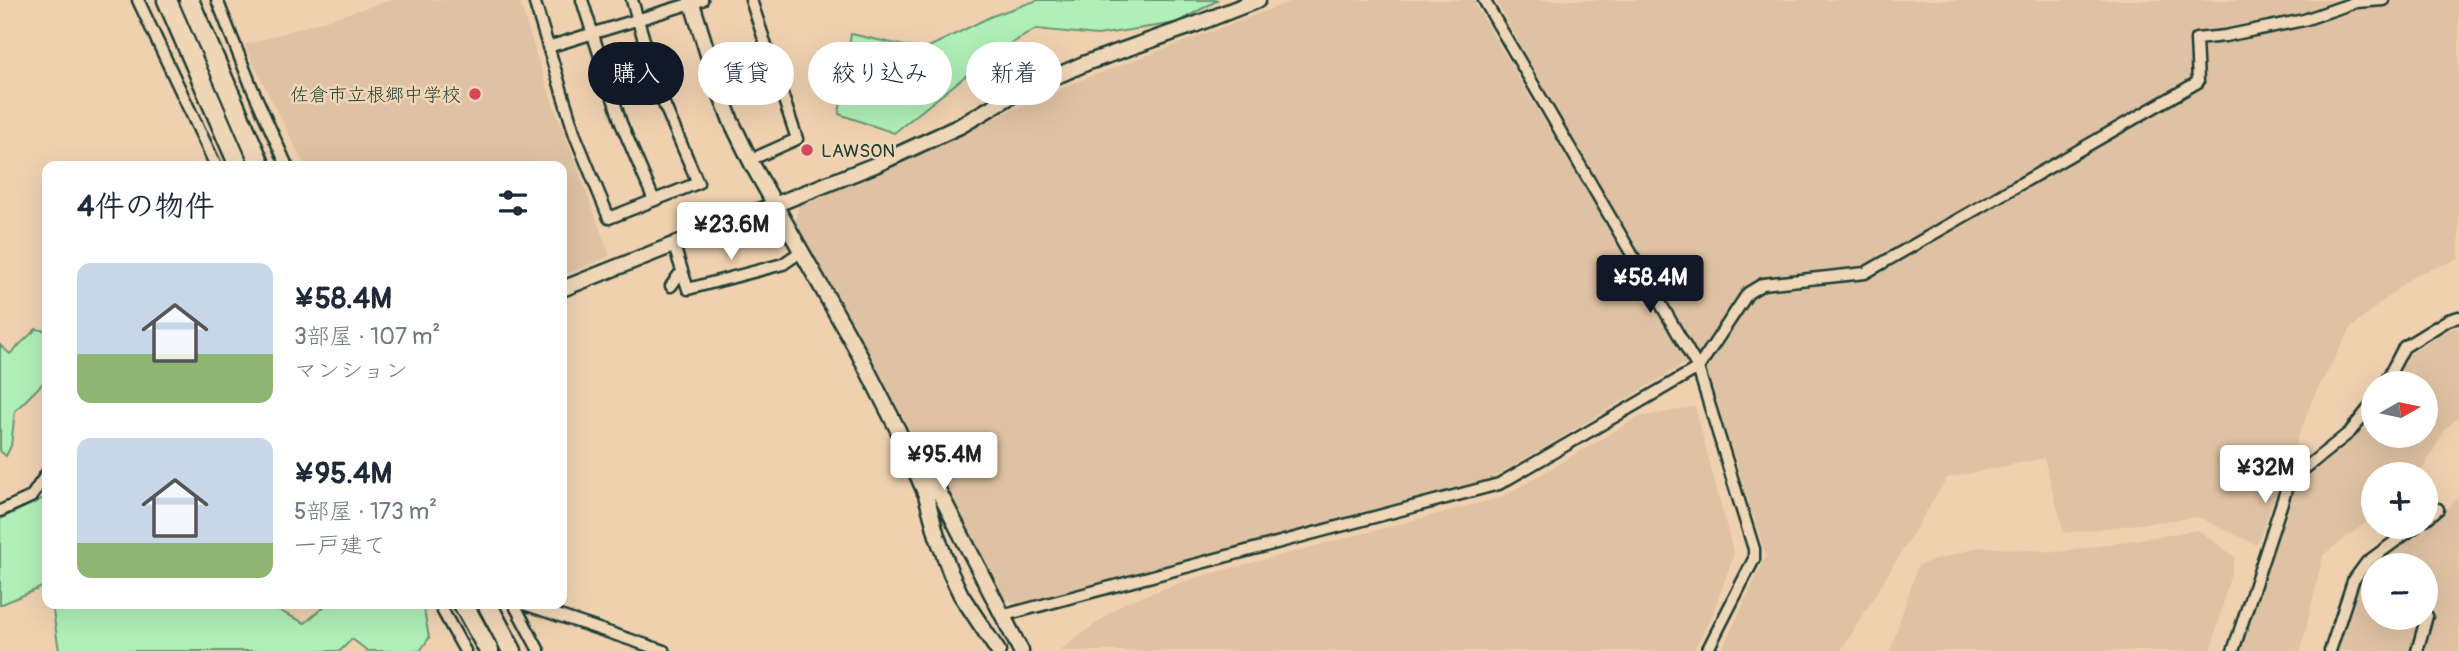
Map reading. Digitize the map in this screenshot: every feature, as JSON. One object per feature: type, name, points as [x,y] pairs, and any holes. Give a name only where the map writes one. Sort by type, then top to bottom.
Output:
[{"type":"highway","points":[[167,0],[237,161]]},
{"type":"highway","points":[[189,0],[259,161]]},
{"type":"highway","points":[[466,609],[489,651]]},
{"type":"highway","points":[[490,609],[512,651]]},
{"type":"street","points":[[138,0],[214,161]]},
{"type":"street","points":[[217,0],[285,161]]},
{"type":"street","points":[[534,0],[575,135],[609,218],[698,183],[661,97],[632,0]]},
{"type":"street","points":[[582,0],[621,123],[654,200]]},
{"type":"street","points":[[751,0],[797,139],[759,156]]},
{"type":"street","points":[[567,287],[915,148],[1011,96],[1086,63],[1258,0]]},
{"type":"street","points":[[1485,0],[1698,368],[1754,549],[1754,559],[1707,651]]},
{"type":"street","points":[[973,614],[1001,616],[1499,484],[1698,368],[1748,293],[1756,287],[1865,273],[2198,82],[2196,39],[2291,23],[2356,2],[2383,0]]},
{"type":"street","points":[[548,47],[695,1],[718,88],[752,164],[857,350],[914,465],[926,495],[944,558],[961,595],[999,651]]},
{"type":"street","points":[[674,246],[688,289],[783,264],[802,251]]},
{"type":"street","points":[[671,286],[678,276],[684,274]]},
{"type":"street","points":[[2391,371],[2403,347],[2448,320],[2459,317]]},
{"type":"street","points":[[857,350],[871,366],[904,425],[1021,651]]},
{"type":"street","points":[[2233,651],[2289,481],[2350,432],[2361,418]]},
{"type":"street","points":[[0,511],[32,497],[42,481]]},
{"type":"street","points":[[2330,651],[2353,581],[2367,562],[2399,539]]},
{"type":"street","points":[[442,609],[465,651]]},
{"type":"street","points":[[517,609],[539,651]]},
{"type":"street","points":[[539,609],[664,651]]},
{"type":"street","points":[[999,651],[997,631],[1001,616]]},
{"type":"street","points":[[2417,651],[2423,630]]},
{"type":"shaded area","points":[[391,0],[519,0],[546,84],[610,256],[567,274],[567,161],[302,161],[244,45]]},
{"type":"shaded area","points":[[1295,0],[1475,0],[1476,6],[1688,362],[1494,477],[1018,604],[1002,597],[795,222],[799,205],[1024,105],[1062,105],[1062,88]]},
{"type":"shaded area","points":[[1496,0],[2459,0],[2459,259],[2413,276],[2351,328],[2314,396],[2257,545],[2198,517],[2064,533],[2044,458],[1947,478],[1841,651],[1721,651],[1766,556],[1707,371]]},
{"type":"shaded area","points":[[2452,328],[2459,328],[2459,417],[2446,428],[2438,442],[2438,371],[2399,371],[2410,354]]},
{"type":"shaded area","points":[[1695,407],[1734,555],[1710,621],[1693,651],[1059,651],[1124,603],[1194,578],[1502,497],[1639,417]]},
{"type":"shaded area","points":[[2361,432],[2361,448],[2435,448],[2427,462],[2361,462],[2361,526],[2323,555],[2301,651],[2239,651],[2293,485]]},
{"type":"shaded area","points":[[2459,495],[2459,651],[2335,651],[2356,583],[2361,579],[2361,630],[2438,630],[2438,553],[2393,553],[2410,539],[2438,539],[2438,516]]},
{"type":"shaded area","points":[[2198,530],[2235,557],[2211,651],[1890,651],[1918,565],[1980,547],[2060,552]]},
{"type":"green space","points":[[1038,0],[1218,0],[1176,23],[1097,35],[1036,29],[1014,42],[966,42],[966,76],[952,87],[952,42],[939,42],[992,16]]},
{"type":"green space","points":[[851,34],[887,42],[850,42]]},
{"type":"green space","points":[[840,105],[929,105],[894,133],[839,114]]},
{"type":"green space","points":[[36,329],[42,330],[42,384],[15,411],[11,446],[6,456],[0,451],[0,345],[10,354]]},
{"type":"green space","points":[[42,499],[42,587],[0,605],[0,519]]},
{"type":"green space","points":[[53,609],[276,609],[305,623],[321,609],[424,609],[429,638],[420,651],[368,651],[352,639],[340,651],[59,651]]},
{"type":"place","name":"佐倉市立根郷中学校","points":[[475,94]]},
{"type":"place","name":"LAWSON","points":[[807,150]]}]
